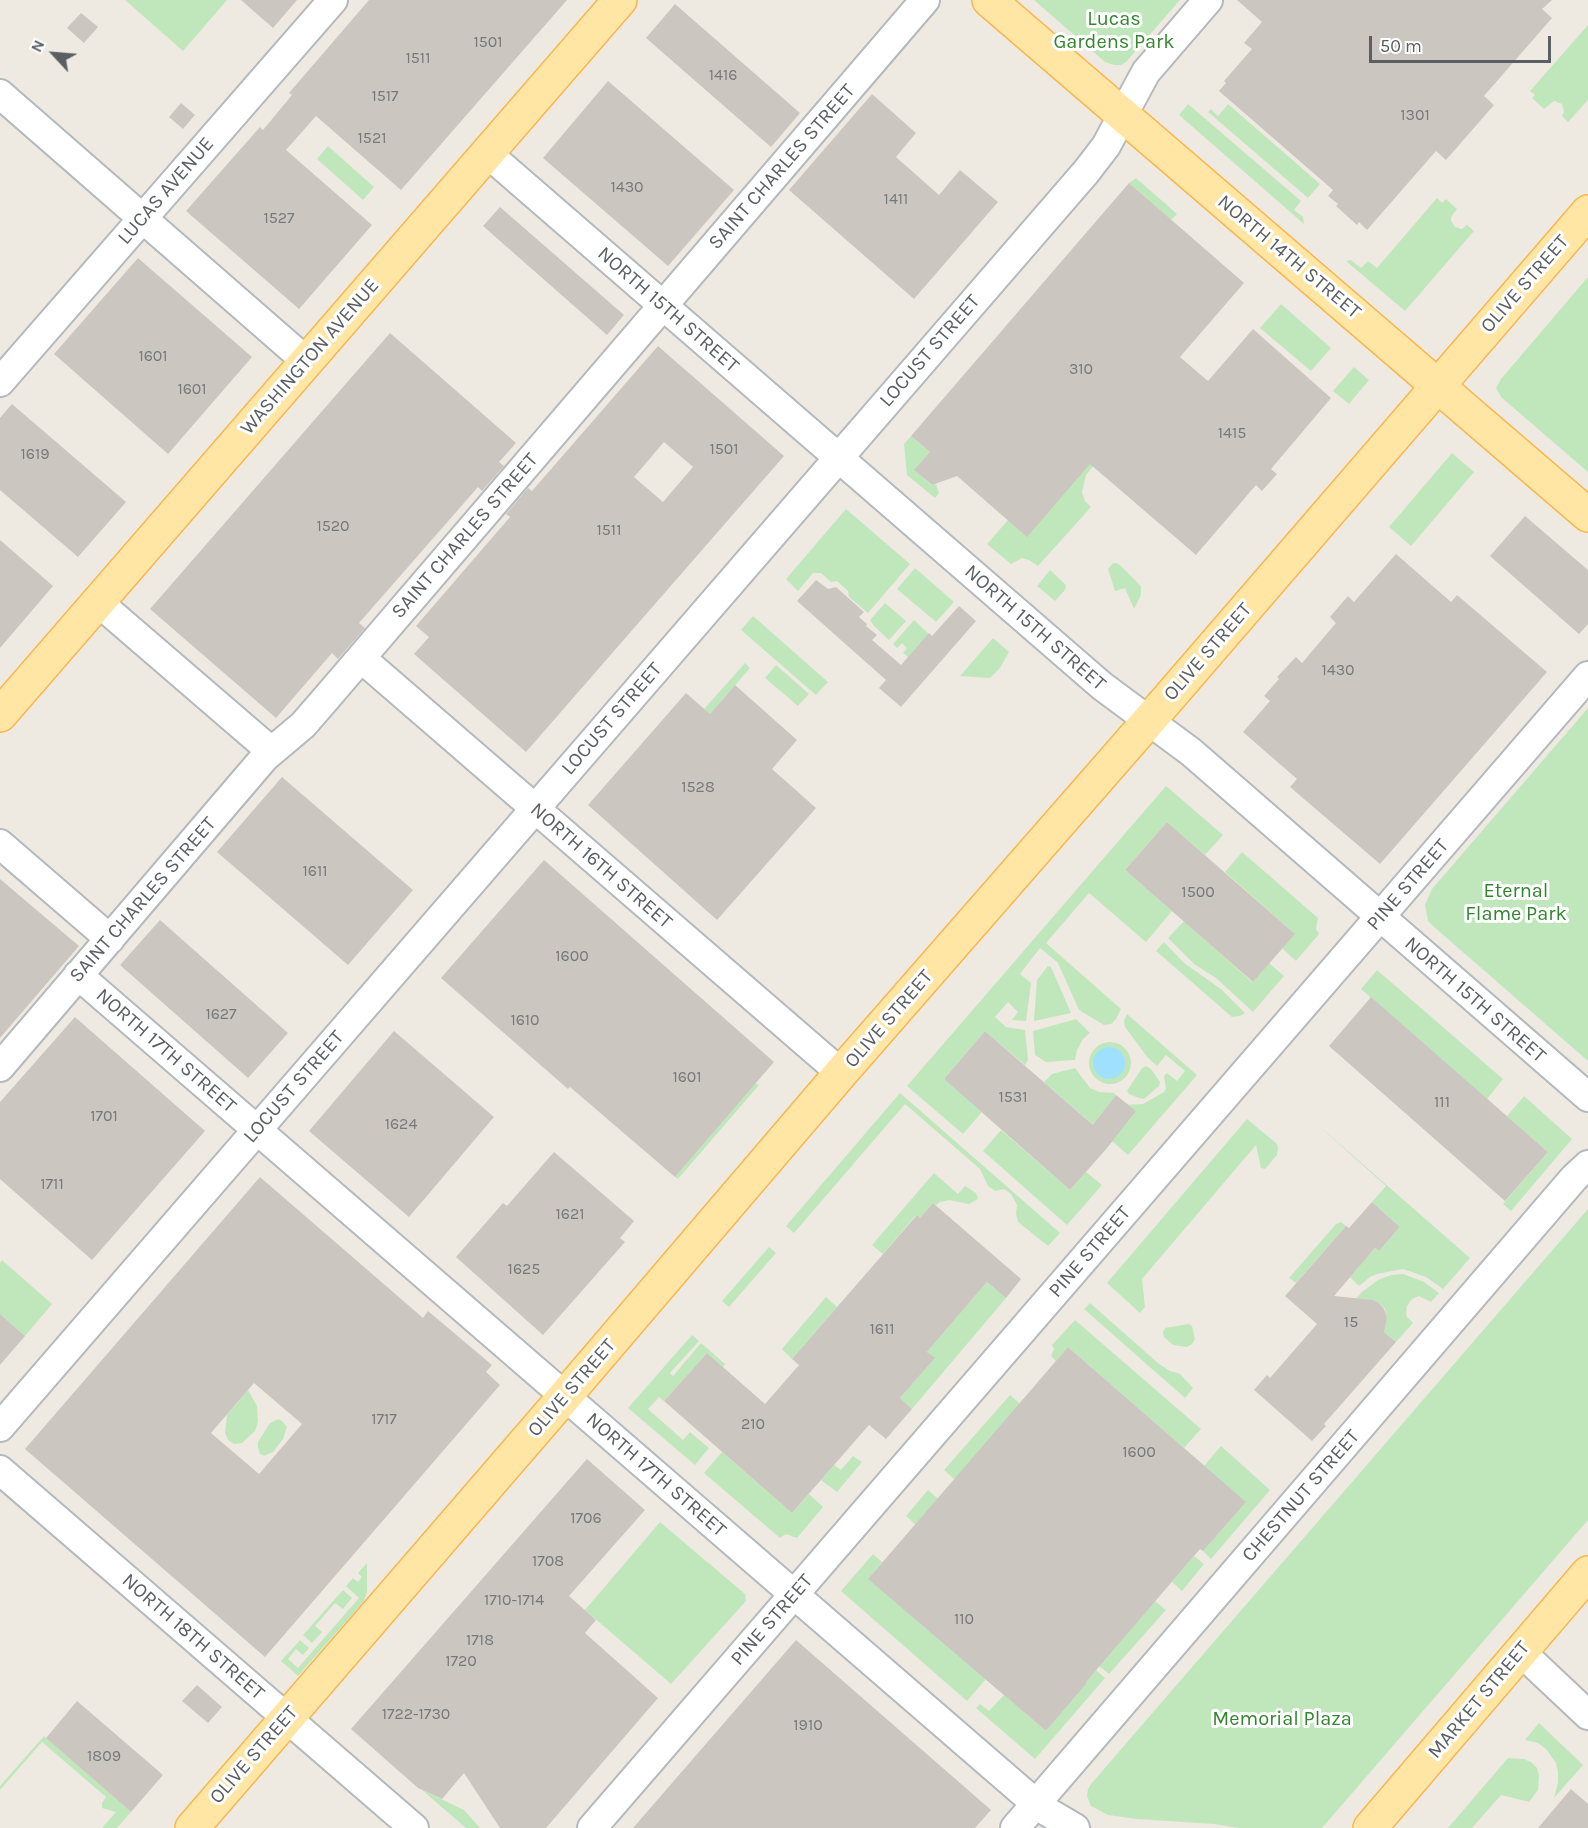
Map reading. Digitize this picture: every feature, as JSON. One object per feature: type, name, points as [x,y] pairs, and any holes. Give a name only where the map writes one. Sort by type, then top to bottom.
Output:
[{"type":"main road","name":"WASHINGTON AVENUE","points":[[0,715],[620,0]]},
{"type":"main road","name":"NORTH 14TH STREET","points":[[989,0],[1588,515]]},
{"type":"main road","name":"OLIVE STREET","points":[[192,1828],[841,1073],[1149,721],[1588,212]]},
{"type":"main road","name":"MARKET STREET","points":[[1370,1828],[1588,1573]]},
{"type":"street","name":"LUCAS AVENUE","points":[[0,382],[333,0]]},
{"type":"street","name":"SAINT CHARLES STREET","points":[[0,1067],[272,752],[303,725],[925,0]]},
{"type":"street","name":"LOCUST STREET","points":[[0,1427],[1086,172],[1106,146],[1146,72],[1208,0]]},
{"type":"street","points":[[0,94],[306,362]]},
{"type":"street","name":"NORTH 15TH STREET","points":[[487,153],[1112,694],[1191,752],[1588,1097]]},
{"type":"street","points":[[98,602],[272,752]]},
{"type":"street","name":"NORTH 16TH STREET","points":[[361,658],[841,1073]]},
{"type":"street","name":"PINE STREET","points":[[591,1828],[1588,676]]},
{"type":"street","points":[[0,844],[110,939]]},
{"type":"street","name":"NORTH 17TH STREET","points":[[78,975],[1036,1803],[1075,1828]]},
{"type":"street","name":"CHESTNUT STREET","points":[[1015,1828],[1574,1178],[1588,1165]]},
{"type":"street","name":"NORTH 18TH STREET","points":[[0,1470],[414,1828]]},
{"type":"street","points":[[1520,1651],[1588,1715]]},
{"type":"green space","points":[[125,0],[227,0],[183,51]]},
{"type":"green space","name":"Lucas Gardens Park","points":[[1034,0],[1180,0],[1126,62],[1114,65],[1105,62]]},
{"type":"green space","points":[[1588,25],[1588,100],[1568,122],[1562,116],[1564,112],[1562,104],[1554,101],[1544,109],[1532,98],[1535,95],[1530,91]]},
{"type":"green space","points":[[1188,104],[1301,201],[1294,210],[1303,217],[1304,224],[1179,115]]},
{"type":"green space","points":[[1228,104],[1320,184],[1308,198],[1208,112],[1211,109],[1218,116]]},
{"type":"green space","points":[[328,146],[374,187],[363,200],[317,159]]},
{"type":"green space","points":[[1136,178],[1177,214],[1171,220],[1129,183]]},
{"type":"green space","points":[[1437,198],[1442,203],[1446,199],[1457,209],[1451,217],[1455,227],[1462,229],[1467,225],[1474,231],[1405,311],[1346,261],[1351,260],[1361,268],[1368,261],[1377,268]]},
{"type":"green space","points":[[1588,277],[1588,472],[1501,397],[1496,388],[1501,379]]},
{"type":"green space","points":[[1281,304],[1331,348],[1311,371],[1260,328]]},
{"type":"green space","points":[[1354,367],[1369,380],[1349,404],[1333,391]]},
{"type":"green space","points":[[911,436],[930,452],[915,470],[931,485],[936,484],[939,493],[935,498],[907,475],[904,444]]},
{"type":"green space","points":[[1452,453],[1474,472],[1411,546],[1389,527]]},
{"type":"green space","points":[[1092,462],[1095,464],[1086,475],[1082,492],[1085,501],[1091,507],[1038,566],[1022,558],[1011,564],[987,544],[1008,520]]},
{"type":"green space","points":[[846,509],[910,564],[868,613],[849,597],[848,591],[837,581],[831,582],[821,573],[813,573],[798,591],[786,579]]},
{"type":"green space","points":[[1113,563],[1120,565],[1141,586],[1141,595],[1134,609],[1125,588],[1115,591],[1108,569]]},
{"type":"green space","points":[[915,568],[954,602],[936,622],[897,589]]},
{"type":"green space","points":[[1050,570],[1066,585],[1065,590],[1055,601],[1037,586]]},
{"type":"green space","points":[[885,603],[906,621],[889,640],[870,620]]},
{"type":"green space","points":[[753,616],[828,682],[816,695],[741,630]]},
{"type":"green space","points":[[914,620],[929,634],[908,657],[903,653],[907,648],[902,643],[897,648],[893,644]]},
{"type":"green space","points":[[993,638],[1009,652],[1000,668],[990,678],[960,676]]},
{"type":"green space","points":[[745,663],[750,668],[710,714],[704,709]]},
{"type":"green space","points":[[776,665],[809,694],[798,706],[765,678]]},
{"type":"green space","name":"Eternal Flame Park","points":[[1588,708],[1588,1061],[1433,926],[1428,921],[1425,905],[1432,889]]},
{"type":"green space","points":[[1166,786],[1223,835],[1205,855],[1167,822],[1125,870],[1172,911],[1146,942],[1089,893],[1046,943],[1121,1009],[1116,1019],[1111,1024],[1104,1025],[1079,1010],[1058,963],[1040,948],[1020,974],[1031,983],[1026,1021],[1012,1020],[1018,1012],[1008,1002],[995,1017],[1006,1027],[1025,1030],[1028,1060],[1025,1065],[985,1031],[944,1079],[982,1112],[963,1134],[907,1086]]},
{"type":"green space","points":[[1242,852],[1318,918],[1316,929],[1319,934],[1296,961],[1282,948],[1294,933],[1225,872]]},
{"type":"green space","points":[[1184,921],[1252,982],[1269,963],[1284,976],[1253,1012],[1216,978],[1194,964],[1168,938]]},
{"type":"green space","points":[[1164,942],[1184,963],[1221,989],[1245,1013],[1232,1017],[1156,951]]},
{"type":"green space","points":[[1048,966],[1051,967],[1071,1013],[1034,1021],[1037,980]]},
{"type":"green space","points":[[1377,970],[1503,1079],[1487,1099],[1361,989]]},
{"type":"green space","points":[[1127,1014],[1197,1075],[1128,1155],[1044,1082],[1052,1074],[1075,1068],[1090,1088],[1116,1095],[1108,1106],[1143,1104],[1164,1092],[1166,1089],[1164,1076],[1167,1073],[1177,1081],[1185,1071],[1166,1055],[1157,1066],[1148,1058],[1125,1027],[1124,1021]]},
{"type":"green space","points":[[1076,1019],[1090,1033],[1083,1039],[1075,1060],[1046,1062],[1035,1055],[1033,1031]]},
{"type":"green space","points":[[1110,1042],[1125,1048],[1131,1063],[1125,1078],[1110,1084],[1095,1078],[1089,1063],[1095,1048]]},
{"type":"green space","points":[[1146,1066],[1160,1082],[1159,1086],[1144,1099],[1129,1094],[1127,1091],[1142,1068]]},
{"type":"green space","points":[[755,1083],[759,1085],[678,1179],[675,1177]]},
{"type":"green space","points":[[900,1093],[1060,1233],[1048,1246],[1018,1222],[1017,1205],[1011,1194],[1004,1189],[995,1191],[988,1186],[980,1169],[905,1104],[794,1233],[786,1226]]},
{"type":"green space","points":[[1524,1096],[1572,1139],[1511,1211],[1503,1204],[1548,1152],[1507,1116]]},
{"type":"green space","points":[[1310,1118],[1470,1258],[1443,1289],[1426,1277],[1403,1269],[1377,1274],[1359,1286],[1350,1277],[1375,1248],[1379,1251],[1400,1227],[1372,1202],[1386,1186]]},
{"type":"green space","points":[[1247,1119],[1277,1144],[1277,1155],[1265,1169],[1261,1168],[1256,1145],[1142,1279],[1145,1307],[1140,1313],[1107,1283]]},
{"type":"green space","points":[[1001,1130],[1070,1190],[1086,1172],[1102,1185],[1067,1225],[983,1151]]},
{"type":"green space","points":[[934,1173],[958,1194],[965,1186],[976,1193],[978,1199],[969,1204],[949,1200],[936,1205],[933,1203],[920,1218],[916,1215],[883,1254],[872,1245]]},
{"type":"green space","name":"Memorial Plaza","points":[[1588,1209],[1588,1520],[1322,1828],[1239,1828],[1137,1819],[1108,1815],[1091,1806],[1087,1796],[1091,1784]]},
{"type":"green space","points":[[1341,1222],[1346,1226],[1296,1283],[1289,1278],[1336,1224]]},
{"type":"green space","points":[[769,1247],[776,1253],[729,1307],[722,1301]]},
{"type":"green space","points":[[2,1260],[52,1304],[25,1336],[0,1314],[0,1263]]},
{"type":"green space","points":[[1403,1274],[1424,1282],[1439,1293],[1431,1302],[1419,1296],[1412,1299],[1407,1306],[1406,1313],[1413,1323],[1396,1342],[1383,1331],[1387,1317],[1385,1309],[1379,1303],[1369,1300],[1351,1304],[1378,1280],[1391,1275]]},
{"type":"green space","points":[[987,1282],[1006,1298],[912,1409],[900,1398],[934,1359],[927,1352]]},
{"type":"green space","points":[[826,1297],[837,1307],[792,1359],[782,1349]]},
{"type":"green space","points":[[1090,1303],[1159,1364],[1180,1374],[1193,1388],[1185,1398],[1084,1309]]},
{"type":"green space","points":[[1075,1320],[1201,1429],[1184,1448],[1068,1347],[1056,1361],[1051,1356],[1054,1349],[1052,1345]]},
{"type":"green space","points":[[1189,1324],[1192,1326],[1195,1339],[1187,1347],[1173,1345],[1164,1337],[1165,1328]]},
{"type":"green space","points":[[692,1335],[699,1341],[670,1373],[673,1376],[701,1343],[725,1364],[723,1367],[707,1353],[664,1401],[659,1397],[648,1409],[683,1440],[690,1432],[709,1448],[695,1465],[628,1408]]},
{"type":"green space","points":[[248,1390],[257,1406],[258,1422],[255,1431],[242,1443],[234,1444],[228,1440],[225,1433],[227,1415]]},
{"type":"green space","points":[[1010,1395],[1059,1437],[954,1479],[944,1470]]},
{"type":"green space","points":[[278,1419],[287,1427],[283,1439],[273,1452],[264,1456],[260,1454],[258,1442],[270,1423]]},
{"type":"green space","points":[[1221,1446],[1270,1490],[1211,1559],[1203,1551],[1245,1502],[1204,1466]]},
{"type":"green space","points":[[722,1452],[792,1513],[809,1494],[823,1507],[797,1538],[786,1534],[780,1538],[704,1473]]},
{"type":"green space","points":[[853,1456],[862,1462],[837,1492],[821,1480],[834,1465],[841,1470]]},
{"type":"green space","points":[[928,1490],[938,1499],[916,1525],[906,1516]]},
{"type":"green space","points":[[660,1522],[745,1594],[746,1601],[671,1684],[585,1610]]},
{"type":"green space","points":[[873,1554],[882,1562],[869,1579],[986,1679],[967,1701],[841,1591]]},
{"type":"green space","points":[[1194,1556],[1204,1564],[1182,1591],[1172,1582]]},
{"type":"green space","points":[[367,1563],[367,1592],[364,1601],[298,1676],[281,1661],[300,1640],[309,1648],[303,1655],[296,1649],[288,1659],[298,1668],[359,1598],[346,1586],[353,1578],[358,1582],[362,1577],[358,1573]]},
{"type":"green space","points":[[343,1590],[352,1598],[343,1609],[335,1603],[315,1626],[322,1632],[312,1643],[303,1635]]},
{"type":"green space","points":[[1155,1601],[1166,1610],[1109,1674],[1099,1666]]},
{"type":"green space","points":[[1072,1649],[1105,1678],[1035,1759],[976,1708],[980,1704],[989,1711],[1004,1695],[1046,1731],[1087,1683],[1061,1661]]},
{"type":"green space","points":[[1539,1723],[1583,1765],[1554,1798],[1558,1783],[1556,1763],[1546,1749],[1538,1743],[1525,1740]]},
{"type":"green space","points":[[44,1736],[131,1812],[117,1828],[102,1828],[116,1812],[102,1808],[106,1797],[42,1742],[0,1790],[0,1786]]},
{"type":"green space","points":[[1508,1758],[1524,1759],[1537,1768],[1538,1790],[1529,1802],[1501,1795],[1472,1828],[1448,1828]]},
{"type":"green space","points":[[422,1790],[464,1810],[480,1828],[466,1828]]},
{"type":"water","points":[[1109,1047],[1121,1051],[1125,1063],[1121,1075],[1109,1079],[1097,1075],[1093,1063],[1097,1051]]},
{"type":"building","points":[[241,0],[297,0],[273,28]]},
{"type":"building","points":[[369,0],[567,0],[401,190],[316,116],[286,150],[372,225],[299,309],[186,211],[260,127],[263,130],[292,95],[289,93]]},
{"type":"building","points":[[1237,0],[1552,0],[1542,9],[1552,18],[1484,96],[1494,105],[1446,160],[1436,151],[1367,230],[1359,222],[1357,225],[1336,206],[1338,204],[1328,196],[1333,190],[1219,91],[1226,83],[1224,81],[1252,49],[1244,43],[1262,22]]},
{"type":"building","points":[[675,4],[800,113],[771,147],[646,38]]},
{"type":"building","points":[[81,13],[98,27],[84,43],[67,28]]},
{"type":"building","points":[[608,81],[734,190],[668,266],[543,158]]},
{"type":"building","points":[[872,94],[916,133],[896,157],[939,195],[960,170],[998,202],[914,299],[789,190]]},
{"type":"building","points":[[181,103],[195,115],[183,129],[169,117]]},
{"type":"building","points":[[1129,183],[1244,283],[1180,357],[1208,381],[1253,329],[1331,398],[1271,469],[1277,474],[1262,491],[1256,485],[1196,555],[1090,464],[1027,537],[957,476],[932,485],[914,470],[930,452],[911,436]]},
{"type":"building","points":[[500,207],[624,315],[607,335],[483,226]]},
{"type":"building","points":[[138,258],[252,357],[168,454],[54,354]]},
{"type":"building","points":[[390,333],[516,443],[499,462],[504,466],[482,491],[478,487],[359,623],[365,628],[338,659],[332,653],[276,718],[150,609]]},
{"type":"building","points":[[658,346],[784,456],[526,752],[414,654],[429,637],[416,626],[510,517],[506,514],[528,488],[532,491]],"holes":[[[664,442],[693,467],[663,502],[634,477]]]},
{"type":"building","points":[[12,404],[126,502],[78,557],[0,490],[0,418]]},
{"type":"building","points":[[1525,516],[1588,570],[1588,624],[1579,634],[1490,556]]},
{"type":"building","points":[[0,540],[53,586],[0,648]]},
{"type":"building","points":[[1396,554],[1451,602],[1457,595],[1547,672],[1380,864],[1290,787],[1297,779],[1243,732],[1270,701],[1264,696],[1279,679],[1277,677],[1296,657],[1302,663],[1336,623],[1330,617],[1348,596],[1354,602]]},
{"type":"building","points":[[816,580],[828,589],[836,587],[864,612],[859,617],[877,635],[872,640],[901,665],[929,633],[932,636],[959,606],[976,621],[901,707],[879,688],[886,680],[797,601]]},
{"type":"building","points":[[735,685],[797,740],[772,769],[816,808],[717,920],[588,805],[686,693],[710,714]]},
{"type":"building","points":[[282,777],[413,890],[348,965],[217,852]]},
{"type":"building","points":[[1167,822],[1295,934],[1253,982],[1125,870]]},
{"type":"building","points":[[544,860],[774,1062],[675,1177],[570,1087],[568,1089],[441,978]]},
{"type":"building","points":[[0,879],[79,946],[0,1038]]},
{"type":"building","points":[[160,920],[288,1033],[248,1078],[120,965]]},
{"type":"building","points":[[1371,997],[1548,1152],[1505,1201],[1329,1046]]},
{"type":"building","points":[[75,1017],[205,1131],[92,1260],[0,1179],[0,1102]]},
{"type":"building","points":[[394,1031],[494,1117],[409,1217],[309,1131]]},
{"type":"building","points":[[985,1031],[1093,1125],[1116,1095],[1136,1111],[1070,1190],[944,1079]]},
{"type":"building","points":[[554,1152],[634,1221],[620,1238],[625,1242],[543,1335],[456,1257],[503,1203],[507,1206]]},
{"type":"building","points":[[260,1177],[423,1318],[428,1311],[492,1365],[486,1372],[500,1385],[265,1657],[25,1449]],"holes":[[[254,1383],[302,1424],[259,1474],[211,1433]]]},
{"type":"building","points":[[1372,1202],[1400,1227],[1379,1251],[1375,1248],[1334,1296],[1373,1300],[1379,1303],[1387,1317],[1384,1332],[1396,1342],[1324,1424],[1326,1426],[1312,1441],[1254,1390],[1267,1375],[1270,1378],[1317,1324],[1285,1296],[1346,1226],[1349,1228]]},
{"type":"building","points":[[933,1203],[1021,1279],[1006,1298],[987,1282],[927,1352],[935,1358],[900,1398],[912,1409],[886,1439],[869,1425],[792,1513],[664,1401],[707,1353],[765,1404],[799,1365],[792,1359],[917,1215],[920,1218]]},
{"type":"building","points":[[0,1314],[25,1336],[0,1365]]},
{"type":"building","points":[[1068,1347],[1246,1502],[1203,1551],[1200,1549],[1046,1731],[868,1579]]},
{"type":"building","points":[[587,1459],[645,1510],[569,1596],[596,1620],[585,1633],[658,1698],[546,1828],[500,1828],[464,1773],[442,1799],[418,1788],[351,1729]]},
{"type":"building","points":[[796,1640],[991,1810],[975,1828],[633,1828]]},
{"type":"building","points":[[197,1685],[222,1707],[208,1723],[182,1701]]},
{"type":"building","points":[[77,1701],[163,1775],[131,1812],[46,1738]]},
{"type":"building","points":[[1571,1789],[1588,1804],[1588,1828],[1538,1828]]}]
